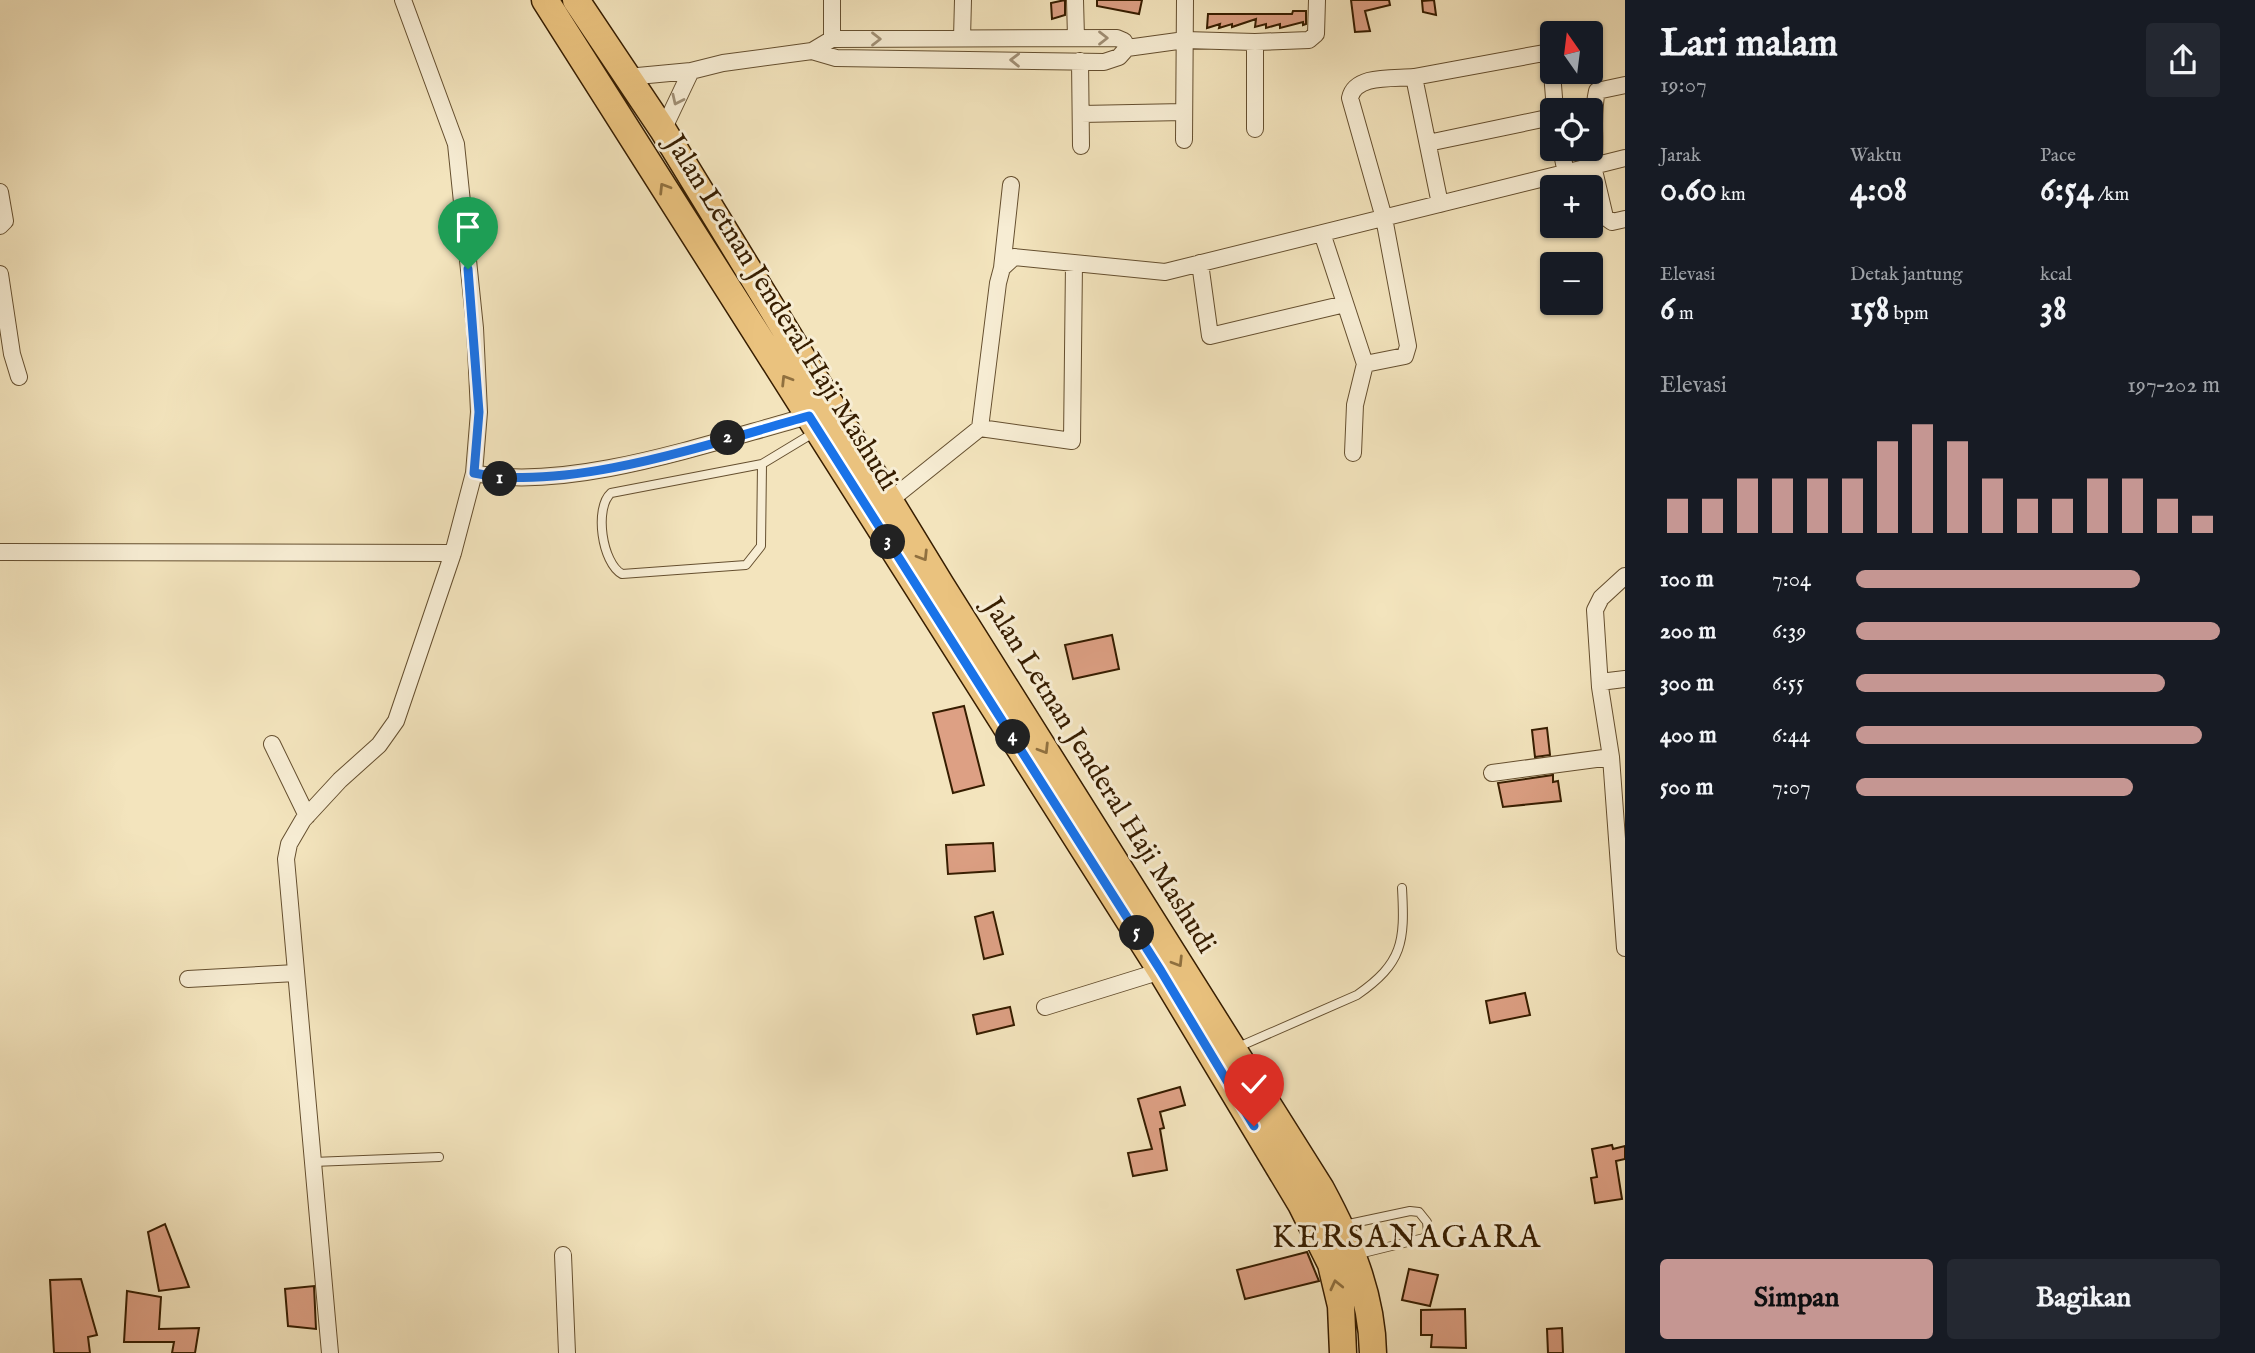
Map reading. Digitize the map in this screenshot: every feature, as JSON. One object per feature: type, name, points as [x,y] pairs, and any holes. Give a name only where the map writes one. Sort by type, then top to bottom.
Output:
[{"type":"main road","name":"Jalan Letnan Jenderal Haji Mashudi","points":[[545,0],[822,421],[1161,971],[1311,1197],[1341,1226],[1367,1297],[1373,1330],[1373,1353]]},
{"type":"main road","name":"Jalan Letnan Jenderal Haji Mashudi","points":[[576,0],[663,130],[822,421],[889,501],[1233,1049],[1311,1197],[1341,1306],[1343,1353]]},
{"type":"street","points":[[330,1353],[286,859],[294,833],[307,816],[389,734],[453,553],[474,473],[479,412],[475,328],[456,144],[403,0]]},
{"type":"street","points":[[832,0],[832,39]]},
{"type":"street","points":[[962,38],[964,0]]},
{"type":"street","points":[[1075,0],[1076,37]]},
{"type":"street","points":[[1184,140],[1185,0]]},
{"type":"street","points":[[812,51],[836,58],[1113,60],[1127,48],[1185,40],[1255,42],[1313,39],[1317,21],[1317,0]]},
{"type":"street","points":[[627,77],[691,71],[723,63],[812,51],[832,39],[1117,38],[1124,41],[1127,48]]},
{"type":"street","points":[[1255,42],[1255,129]]},
{"type":"street","points":[[1365,364],[1405,356],[1408,346],[1384,218],[1350,98],[1352,90],[1360,82],[1414,77],[1544,53],[1551,60],[1554,98]]},
{"type":"street","points":[[1080,61],[1081,146]]},
{"type":"street","points":[[663,130],[691,71]]},
{"type":"street","points":[[1414,77],[1440,204]]},
{"type":"street","points":[[1625,85],[1597,91],[1593,109],[1596,149],[1593,166],[1605,217],[1612,222],[1625,219]]},
{"type":"street","points":[[1081,114],[1184,112]]},
{"type":"street","points":[[1427,143],[1540,119]]},
{"type":"street","points":[[1002,268],[1014,257],[1165,272],[1625,158]]},
{"type":"street","points":[[1564,161],[1566,173]]},
{"type":"street","points":[[889,501],[980,428],[1011,185]]},
{"type":"street","points":[[0,192],[5,221],[0,226]]},
{"type":"street","points":[[1322,233],[1365,364],[1355,405],[1353,453]]},
{"type":"street","points":[[980,428],[1072,441],[1074,263]]},
{"type":"street","points":[[1200,263],[1210,336],[1345,304]]},
{"type":"street","points":[[0,274],[12,354],[19,377]]},
{"type":"street","points":[[474,473],[501,479],[546,477],[643,460],[822,421]]},
{"type":"street","points":[[0,552],[453,553]]},
{"type":"street","points":[[1625,576],[1601,598],[1595,610],[1600,681],[1611,757],[1616,858],[1625,948]]},
{"type":"street","points":[[1600,681],[1625,679]]},
{"type":"street","points":[[272,744],[307,816]]},
{"type":"street","points":[[1492,773],[1611,757]]},
{"type":"street","points":[[1045,1007],[1161,971]]},
{"type":"street","points":[[188,979],[296,973]]},
{"type":"street","points":[[563,1255],[567,1353]]},
{"type":"lane","points":[[762,464],[761,546],[756,556],[746,565],[622,575],[608,561],[603,510],[605,499],[611,493],[762,464],[822,421]]},
{"type":"lane","points":[[1233,1049],[1357,995],[1374,984],[1388,968],[1403,942],[1402,888]]},
{"type":"lane","points":[[313,1162],[439,1157]]},
{"type":"lane","points":[[1341,1226],[1410,1211],[1419,1212],[1427,1222],[1428,1233],[1424,1238],[1353,1255]]},
{"type":"building","points":[[1065,0],[1065,15],[1052,19],[1051,3]]},
{"type":"building","points":[[1097,0],[1142,0],[1139,14],[1097,6]]},
{"type":"building","points":[[1351,0],[1389,0],[1390,5],[1365,11],[1370,31],[1355,32]]},
{"type":"building","points":[[1434,0],[1436,15],[1423,12],[1422,1]]},
{"type":"building","points":[[1293,11],[1306,11],[1306,24],[1303,25],[1303,22],[1280,28],[1280,24],[1266,28],[1266,24],[1255,27],[1256,19],[1232,27],[1232,24],[1219,28],[1220,24],[1207,28],[1208,14],[1292,14]]},
{"type":"building","points":[[1112,635],[1119,669],[1073,679],[1065,645]]},
{"type":"building","points":[[964,706],[984,785],[953,793],[933,713]]},
{"type":"building","points":[[1547,728],[1550,755],[1535,757],[1532,730]]},
{"type":"building","points":[[1553,775],[1553,782],[1558,781],[1561,801],[1503,807],[1498,783]]},
{"type":"building","points":[[993,843],[995,871],[948,874],[946,845]]},
{"type":"building","points":[[993,912],[1003,954],[984,959],[975,917]]},
{"type":"building","points":[[1525,993],[1530,1015],[1490,1023],[1486,1001]]},
{"type":"building","points":[[1010,1007],[1014,1025],[977,1034],[973,1015]]},
{"type":"building","points":[[1180,1087],[1185,1105],[1160,1112],[1167,1170],[1133,1176],[1128,1153],[1152,1149],[1138,1099]]},
{"type":"building","points":[[1612,1145],[1613,1149],[1625,1146],[1625,1159],[1616,1161],[1622,1199],[1595,1203],[1591,1178],[1597,1177],[1592,1149]]},
{"type":"building","points":[[165,1224],[189,1287],[159,1291],[148,1232]]},
{"type":"building","points":[[1307,1252],[1319,1281],[1245,1299],[1237,1270]]},
{"type":"building","points":[[1409,1269],[1438,1275],[1430,1306],[1402,1300]]},
{"type":"building","points":[[81,1279],[97,1335],[88,1337],[90,1353],[54,1353],[50,1280]]},
{"type":"building","points":[[314,1286],[316,1329],[288,1326],[285,1289]]},
{"type":"building","points":[[127,1291],[161,1297],[159,1329],[199,1328],[195,1353],[172,1353],[174,1342],[124,1342]]},
{"type":"building","points":[[1465,1309],[1466,1348],[1431,1347],[1432,1335],[1421,1335],[1421,1310]]},
{"type":"building","points":[[1562,1328],[1563,1353],[1548,1353],[1547,1329]]},
{"type":"district","name":"KERSANAGARA","points":[[1407,1238]]},
{"type":"route","points":[[468,269],[475,328],[479,412],[474,473],[501,479],[546,477],[643,460],[809,416],[1161,971],[1254,1126]]}]
